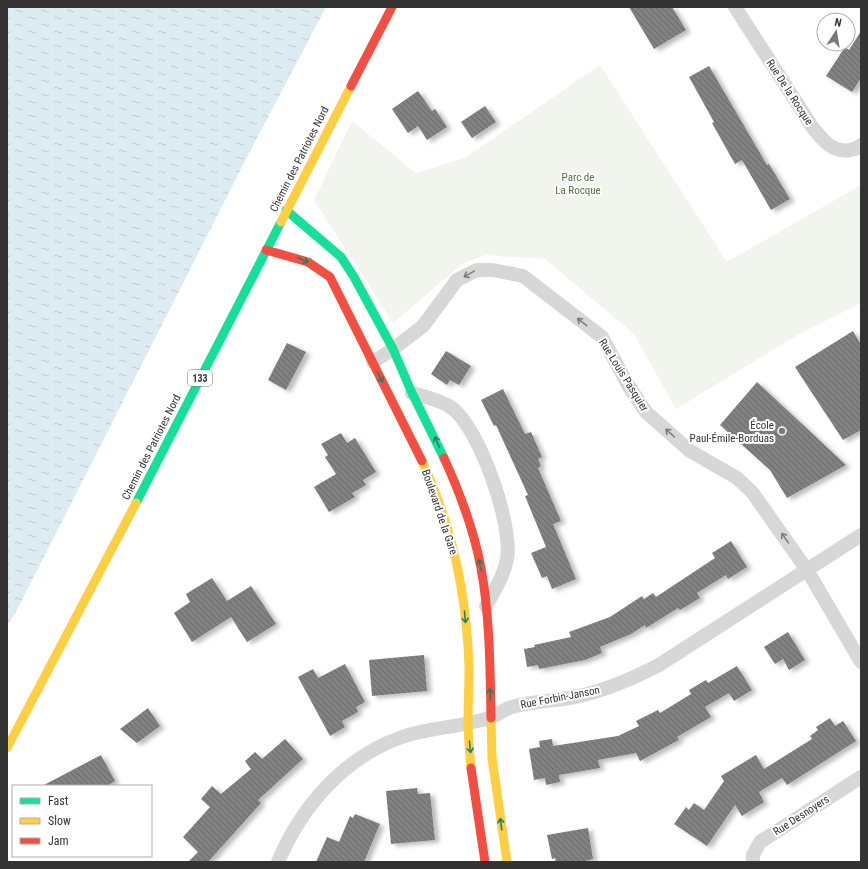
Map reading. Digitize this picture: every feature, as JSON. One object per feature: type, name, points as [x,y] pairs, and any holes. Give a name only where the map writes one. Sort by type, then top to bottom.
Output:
[{"type":"street","name":"Chemin des Patriotes Nord","points":[[7,748],[70,630],[392,7]]},
{"type":"street","name":"Rue De la Rocque","points":[[736,7],[813,128],[826,144],[835,149],[844,151],[857,149],[861,145]]},
{"type":"street","name":"Boulevard de la Gare","points":[[286,210],[341,257],[354,277],[393,349],[412,393],[434,435],[452,476],[470,525],[481,568],[486,606],[490,663],[492,758],[507,862]]},
{"type":"street","name":"Boulevard de la Gare","points":[[266,250],[298,257],[318,267],[330,277],[431,481],[445,520],[456,558],[463,598],[469,667],[468,723],[472,777],[485,862]]},
{"type":"street","name":"Rue Louis Pasquier","points":[[373,362],[423,326],[458,280],[476,270],[493,270],[523,276],[602,337],[628,385],[646,412],[690,452],[737,478],[752,492],[807,570],[861,662]]},
{"type":"street","points":[[412,393],[452,408],[464,420],[477,441],[504,514],[508,546],[507,560],[502,577],[486,606]]},
{"type":"street","name":"Rue Forbin-Janson","points":[[278,862],[286,843],[304,813],[331,781],[374,750],[401,737],[428,729],[491,718],[510,707],[576,697],[612,687],[637,677],[659,665],[861,535]]},
{"type":"street","name":"Rue Desnoyers","points":[[753,862],[753,855],[760,842],[861,777]]},
{"type":"green space","name":"Parc de La Rocque","points":[[600,65],[727,262],[861,185],[861,303],[799,334],[676,409],[634,334],[545,259],[486,255],[462,264],[393,323],[314,200],[352,121],[416,173],[465,158]]},
{"type":"water","points":[[7,7],[326,7],[246,159],[16,612],[7,625]]},
{"type":"building","points":[[629,7],[672,7],[686,30],[654,49]]},
{"type":"building","points":[[861,31],[861,78],[852,92],[826,76],[842,52],[856,52],[856,39]]},
{"type":"building","points":[[709,66],[767,165],[769,164],[790,199],[771,210],[742,160],[735,164],[689,77]]},
{"type":"building","points":[[418,91],[432,111],[435,109],[447,127],[427,140],[418,126],[408,133],[392,109]]},
{"type":"building","points":[[485,106],[496,122],[472,138],[461,122]]},
{"type":"building","points":[[853,331],[861,345],[861,430],[843,440],[795,367]]},
{"type":"building","points":[[287,343],[306,352],[286,390],[268,380]]},
{"type":"building","points":[[446,351],[471,366],[459,385],[450,380],[447,385],[431,374]]},
{"type":"building","points":[[757,382],[846,465],[787,498],[770,470],[720,425]]},
{"type":"building","points":[[503,389],[525,434],[531,432],[542,457],[538,459],[541,466],[538,468],[561,521],[553,524],[576,579],[552,589],[547,576],[542,578],[531,553],[546,547],[525,496],[528,495],[496,425],[494,426],[481,400]]},
{"type":"building","points":[[341,433],[347,443],[355,438],[376,472],[363,480],[366,485],[352,493],[355,497],[329,512],[314,487],[336,474],[325,457],[328,455],[321,444]]},
{"type":"building","points":[[731,541],[747,567],[728,579],[726,575],[697,593],[700,598],[680,610],[678,608],[646,628],[645,625],[631,634],[600,647],[602,653],[585,660],[539,669],[538,665],[527,667],[524,649],[535,647],[534,645],[571,637],[569,632],[610,617],[642,596],[644,599],[653,593],[656,597],[715,558],[712,553]]},
{"type":"building","points":[[212,578],[227,601],[251,586],[276,624],[247,642],[231,617],[192,642],[174,613],[190,602],[186,594]]},
{"type":"building","points":[[788,632],[805,660],[789,670],[783,659],[775,664],[764,647]]},
{"type":"building","points":[[424,655],[427,691],[372,696],[369,660]]},
{"type":"building","points":[[345,664],[365,702],[356,707],[358,712],[342,721],[345,727],[330,736],[298,677],[313,669],[318,678]]},
{"type":"building","points":[[737,666],[752,690],[734,701],[729,693],[705,707],[711,717],[677,737],[679,740],[640,761],[636,753],[598,760],[600,768],[559,775],[560,782],[546,785],[545,778],[534,780],[529,749],[540,747],[539,741],[552,739],[553,746],[618,736],[639,726],[636,721],[658,710],[660,713],[691,694],[689,690],[706,680],[708,683]]},
{"type":"building","points":[[148,708],[160,726],[137,743],[120,729]]},
{"type":"building","points":[[830,718],[835,726],[843,721],[856,741],[787,785],[782,778],[759,792],[764,802],[742,816],[735,805],[707,846],[674,824],[686,807],[689,810],[694,803],[704,810],[724,781],[721,776],[756,755],[764,769],[812,739],[810,736],[818,730],[816,727]]},
{"type":"building","points":[[285,739],[303,759],[258,800],[261,803],[208,862],[188,862],[198,852],[183,837],[210,807],[201,799],[212,786],[221,794],[251,769],[245,761],[255,752],[262,759]]},
{"type":"building","points":[[101,755],[115,781],[109,785],[44,785]]},
{"type":"building","points":[[417,788],[418,794],[430,793],[435,840],[391,844],[386,791]]},
{"type":"building","points":[[355,814],[380,824],[364,862],[316,862],[327,837],[339,842],[350,816],[353,818]]},
{"type":"building","points":[[588,828],[593,859],[585,862],[556,862],[555,858],[552,859],[547,835]]},
{"type":"traffic: fast","points":[[286,210],[341,257],[354,277],[393,349],[412,393],[444,458]]},
{"type":"traffic: fast","points":[[136,503],[281,222]]},
{"type":"traffic: slow","points":[[281,222],[351,86]]},
{"type":"traffic: slow","points":[[422,461],[433,485],[450,536],[461,588],[468,641],[468,728],[471,768]]},
{"type":"traffic: slow","points":[[7,748],[136,503]]},
{"type":"traffic: slow","points":[[491,718],[492,758],[507,862]]},
{"type":"traffic: jam","points":[[351,86],[392,7]]},
{"type":"traffic: jam","points":[[266,250],[308,262],[330,277],[422,461]]},
{"type":"traffic: jam","points":[[444,458],[466,512],[475,540],[481,568],[488,624],[491,718]]},
{"type":"traffic: jam","points":[[471,768],[485,862]]},
{"type":"place","name":"École Paul-Émile-Borduas","points":[[782,431]]}]
